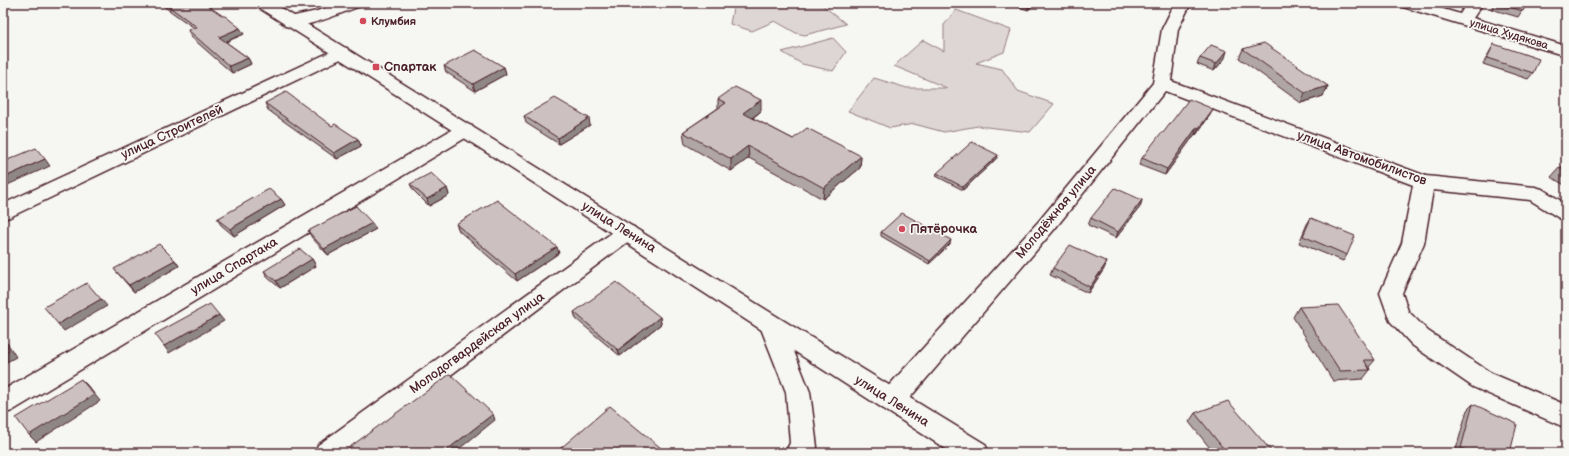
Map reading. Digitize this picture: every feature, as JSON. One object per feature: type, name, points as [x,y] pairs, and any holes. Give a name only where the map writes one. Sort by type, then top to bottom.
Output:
[{"type":"main road","name":"улица Ленина","points":[[262,3],[975,453]]},
{"type":"main road","points":[[291,22],[322,15],[354,3]]},
{"type":"street","points":[[1162,84],[1170,29],[1183,3]]},
{"type":"street","name":"улица Худякова","points":[[1406,3],[1566,51]]},
{"type":"street","points":[[1464,20],[1475,3]]},
{"type":"street","name":"улица Строителей","points":[[3,212],[341,52]]},
{"type":"street","name":"улица Автомобилистов","points":[[1162,84],[1424,182],[1535,194],[1566,213]]},
{"type":"street","name":"Молодёжная улица","points":[[892,400],[1046,226],[1162,84]]},
{"type":"street","name":"улица Спартака","points":[[3,403],[465,130]]},
{"type":"street","points":[[1424,182],[1413,244],[1391,293],[1398,315],[1420,338],[1482,380],[1566,417]]},
{"type":"street","name":"Молодогвардейская улица","points":[[327,453],[627,232]]},
{"type":"street","points":[[772,326],[798,392],[804,447],[798,453]]},
{"type":"shaded area","points":[[724,3],[820,3],[846,24],[805,35],[796,33],[775,21],[752,31],[730,24],[733,8]]},
{"type":"shaded area","points":[[956,10],[1011,30],[1004,52],[976,63],[1002,69],[1018,91],[1054,104],[1030,132],[978,126],[944,132],[914,124],[890,128],[848,111],[874,78],[907,88],[947,88],[894,66],[923,40],[944,51],[944,25]]},
{"type":"shaded area","points":[[833,38],[846,52],[833,71],[802,64],[782,52]]},
{"type":"building","points":[[164,3],[204,3],[225,16],[240,28],[219,37],[248,58],[229,66],[188,30],[197,27]]},
{"type":"building","points":[[1017,3],[1034,3],[1028,7]]},
{"type":"building","points":[[1495,3],[1527,3],[1523,11]]},
{"type":"building","points":[[1264,43],[1328,86],[1305,93],[1243,49]]},
{"type":"building","points":[[1494,44],[1539,59],[1533,73],[1487,58]]},
{"type":"building","points":[[1211,45],[1227,51],[1216,64],[1200,58]]},
{"type":"building","points":[[475,50],[504,67],[473,84],[444,66]]},
{"type":"building","points":[[735,87],[761,100],[743,113],[793,139],[807,128],[861,156],[824,188],[748,146],[731,159],[683,132],[726,103],[718,99]]},
{"type":"building","points":[[286,92],[332,126],[335,124],[358,139],[334,153],[265,103]]},
{"type":"building","points":[[555,98],[589,118],[558,138],[524,116]]},
{"type":"building","points":[[1189,99],[1213,109],[1199,128],[1197,127],[1167,169],[1142,158],[1161,133],[1163,133]]},
{"type":"building","points":[[972,142],[998,155],[963,187],[937,173]]},
{"type":"building","points":[[36,148],[45,159],[3,178],[3,162]]},
{"type":"building","points":[[1566,165],[1566,172],[1559,168]]},
{"type":"building","points":[[431,173],[447,188],[427,199],[410,184]]},
{"type":"building","points":[[1115,188],[1142,200],[1118,232],[1091,218]]},
{"type":"building","points":[[269,189],[281,199],[230,229],[217,219]]},
{"type":"building","points":[[497,200],[557,247],[515,274],[456,224]]},
{"type":"building","points":[[356,206],[372,223],[324,249],[308,231]]},
{"type":"building","points":[[902,213],[951,240],[930,261],[881,232]]},
{"type":"building","points":[[1311,218],[1355,236],[1347,255],[1303,236]]},
{"type":"building","points":[[159,244],[175,260],[129,285],[114,269]]},
{"type":"building","points":[[1070,245],[1107,262],[1090,287],[1053,268]]},
{"type":"building","points":[[300,249],[312,259],[276,281],[264,271]]},
{"type":"building","points":[[616,282],[660,317],[618,350],[574,312]]},
{"type":"building","points":[[87,283],[101,299],[58,324],[44,307]]},
{"type":"building","points":[[210,304],[219,315],[164,346],[155,334]]},
{"type":"building","points":[[1338,305],[1375,360],[1364,360],[1370,370],[1340,371],[1299,307]]},
{"type":"building","points":[[3,340],[9,350],[3,353]]},
{"type":"building","points":[[450,374],[493,414],[443,453],[343,452]]},
{"type":"building","points":[[81,379],[94,395],[29,435],[16,418]]},
{"type":"building","points":[[1228,401],[1273,453],[1227,453],[1195,413]]},
{"type":"building","points":[[1473,404],[1517,424],[1510,453],[1472,453],[1461,448]]},
{"type":"building","points":[[610,406],[667,453],[555,453]]},
{"type":"place","name":"Клумбия","points":[[363,21]]},
{"type":"place","name":"Спартак","points":[[376,67]]},
{"type":"place","name":"Пятёрочка","points":[[902,229]]}]
